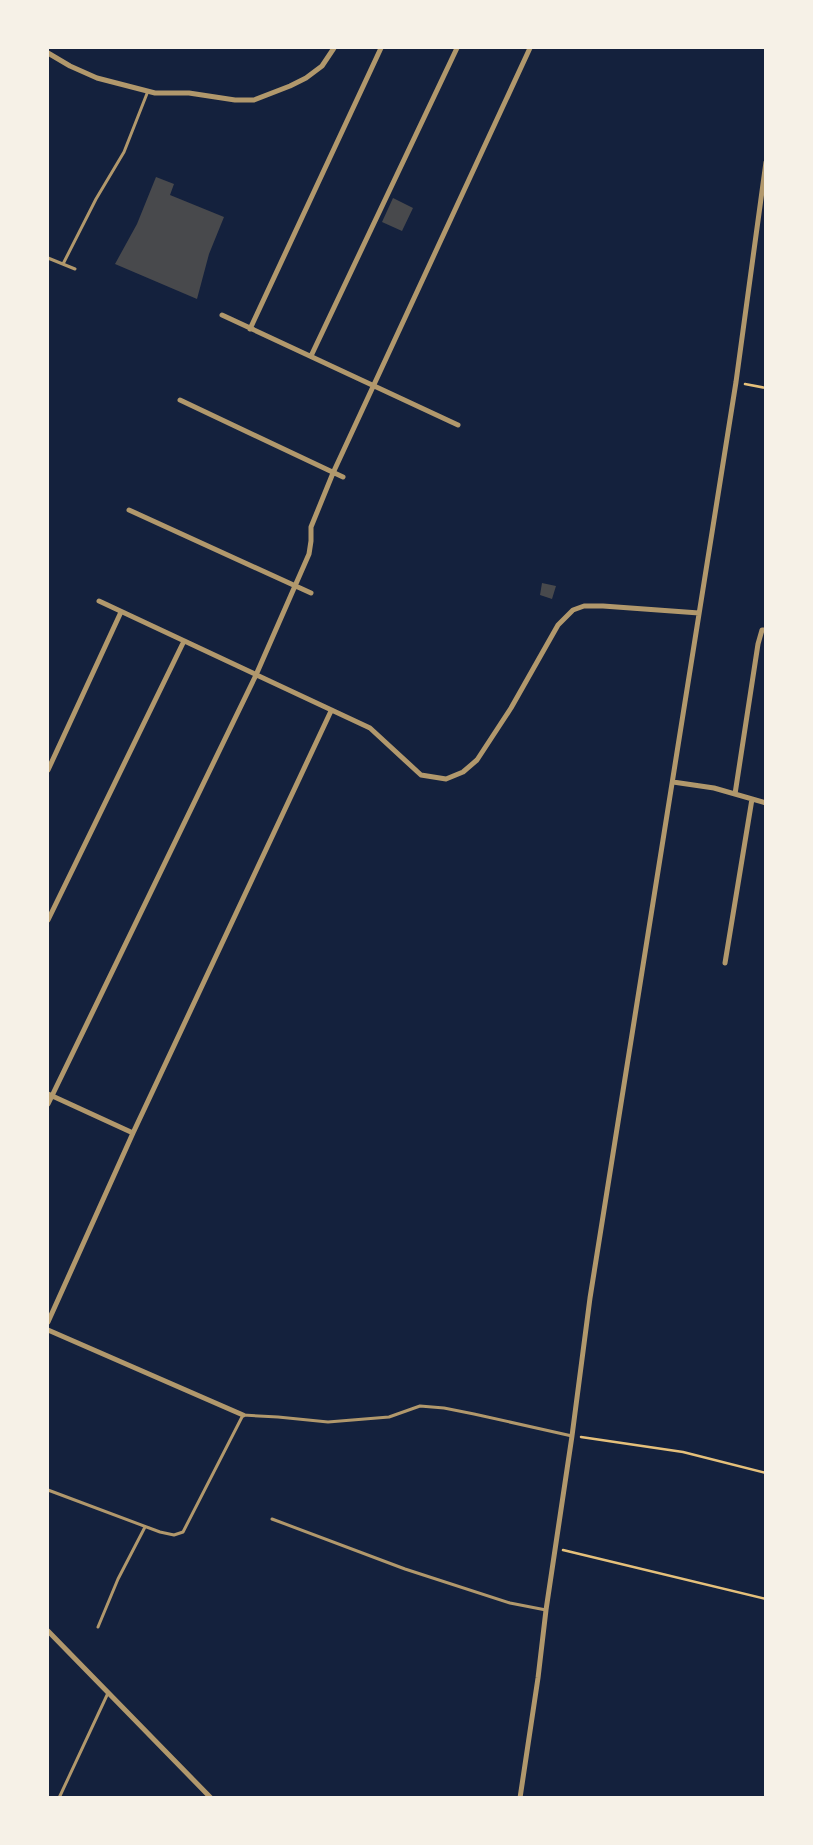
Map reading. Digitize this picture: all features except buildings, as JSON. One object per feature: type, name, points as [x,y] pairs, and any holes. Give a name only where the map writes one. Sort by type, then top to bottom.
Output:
[{"type":"street","points":[[48,53],[70,66],[97,78],[155,93],[189,93],[235,100],[254,100],[306,78],[322,66],[334,48]]},
{"type":"street","points":[[250,329],[381,48]]},
{"type":"street","points":[[311,356],[457,48]]},
{"type":"street","points":[[48,1104],[50,1095],[256,675],[309,554],[311,526],[333,473],[530,48]]},
{"type":"street","points":[[520,1798],[590,1298],[736,382],[766,162]]},
{"type":"street","points":[[222,314],[250,329],[458,425]]},
{"type":"street","points":[[180,400],[342,478]]},
{"type":"street","points":[[129,510],[311,593]]},
{"type":"street","points":[[99,602],[370,728],[421,775],[446,779],[463,772],[477,760],[511,708],[558,624],[573,610],[584,606],[593,606],[699,613]]},
{"type":"street","points":[[48,770],[121,612]]},
{"type":"street","points":[[735,794],[758,644],[762,630],[766,630]]},
{"type":"street","points":[[48,920],[184,641]]},
{"type":"street","points":[[48,1322],[133,1133],[331,711]]},
{"type":"street","points":[[673,782],[714,788],[766,803]]},
{"type":"street","points":[[725,963],[752,799]]},
{"type":"street","points":[[50,1095],[133,1133]]},
{"type":"street","points":[[48,1330],[243,1415]]},
{"type":"street","points":[[48,1631],[211,1798]]},
{"type":"lane","points":[[63,264],[96,199],[124,152],[148,91]]},
{"type":"lane","points":[[48,258],[75,269]]},
{"type":"lane","points":[[48,1490],[145,1527],[174,1535],[183,1532],[243,1415],[328,1422],[389,1417],[420,1406],[444,1408],[572,1436]]},
{"type":"lane","points":[[272,1519],[405,1569],[510,1604],[546,1610]]},
{"type":"lane","points":[[98,1627],[118,1579],[145,1527]]},
{"type":"lane","points":[[59,1798],[108,1692]]},
{"type":"path","points":[[736,382],[766,388]]},
{"type":"path","points":[[572,1436],[683,1452],[766,1473]]},
{"type":"path","points":[[556,1549],[766,1599]]}]
